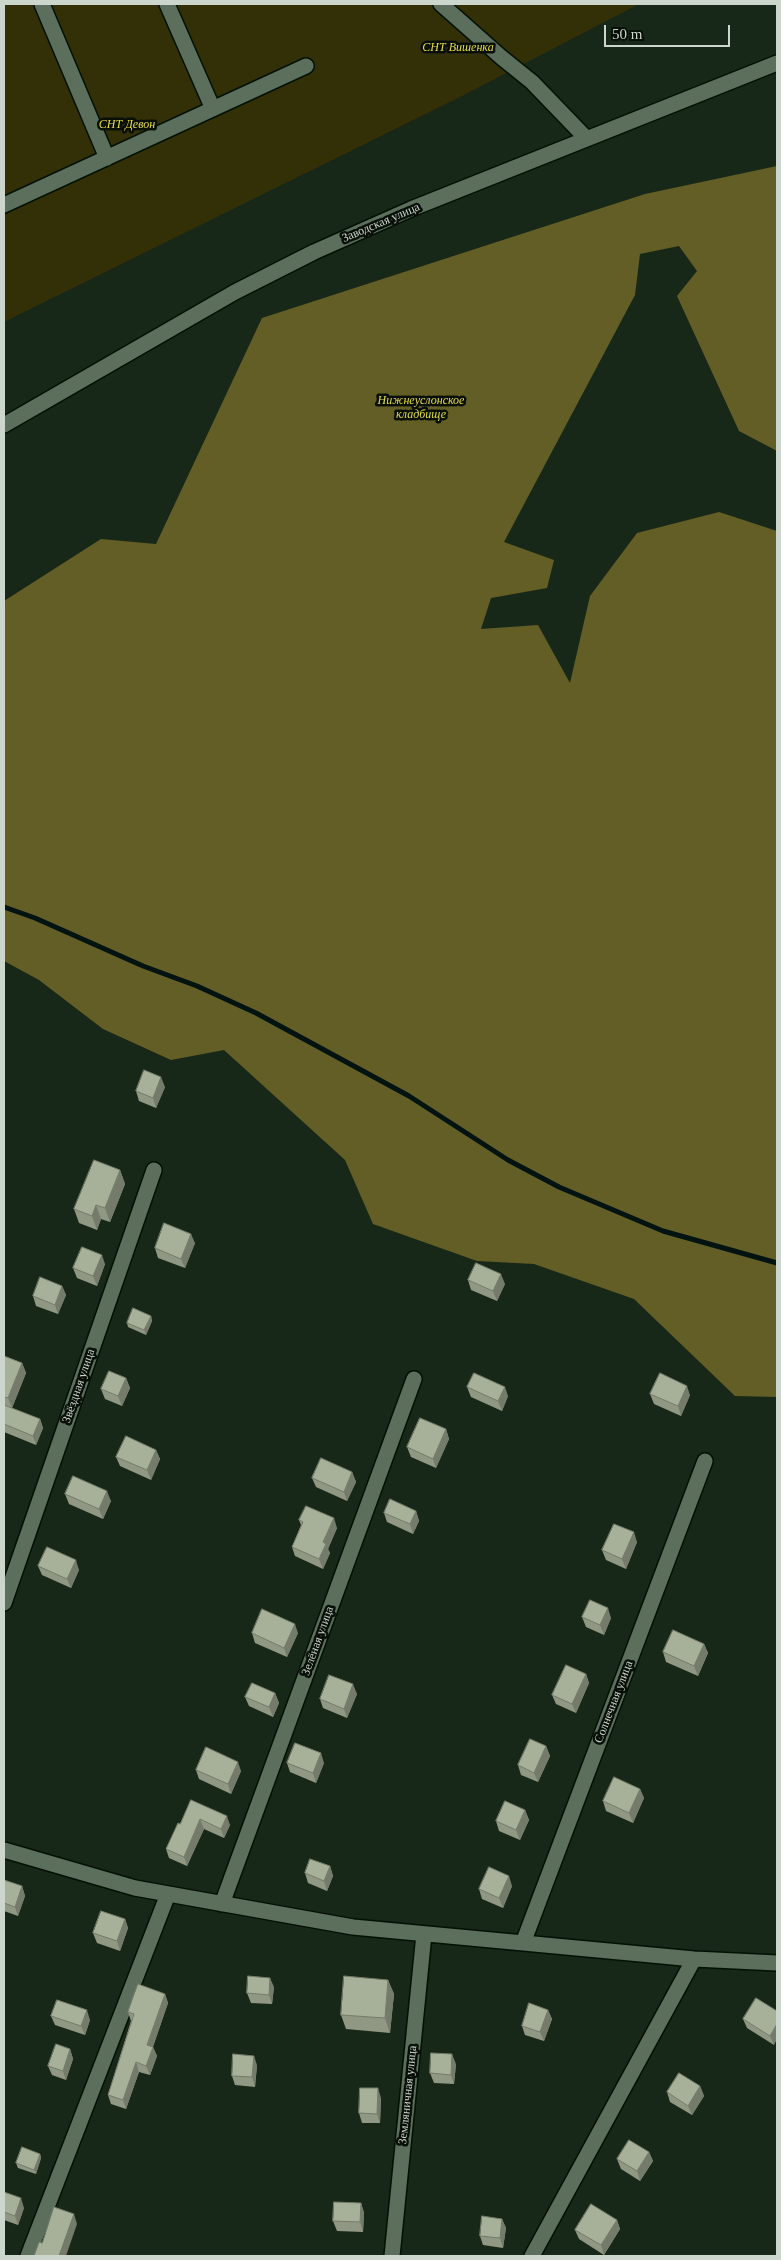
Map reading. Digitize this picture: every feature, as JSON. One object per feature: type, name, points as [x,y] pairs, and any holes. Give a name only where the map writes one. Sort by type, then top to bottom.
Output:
[{"type":"street","points":[[42,4],[107,158]]},
{"type":"street","points":[[167,4],[213,109]]},
{"type":"street","points":[[441,4],[532,82],[586,138]]},
{"type":"street","name":"Заводская улица","points":[[4,425],[235,292],[314,252],[411,209],[486,181],[586,138],[777,63]]},
{"type":"street","points":[[4,206],[306,66]]},
{"type":"street","name":"Звёздная улица","points":[[4,1603],[154,1170]]},
{"type":"street","name":"Зелёная улица","points":[[222,1904],[414,1379]]},
{"type":"street","name":"Солнечная улица","points":[[523,1943],[704,1461]]},
{"type":"street","points":[[4,1850],[135,1888],[353,1927],[694,1959],[777,1963]]},
{"type":"street","points":[[28,2256],[168,1894]]},
{"type":"street","name":"Земляничная улица","points":[[392,2256],[424,1934]]},
{"type":"street","points":[[532,2256],[694,1959]]},
{"type":"green space","name":"СНТ Девон","points":[[4,4],[639,4],[462,96],[4,322]]},
{"type":"green space","name":"Нижнеуслонское кладбище","points":[[777,166],[777,451],[739,431],[677,296],[697,271],[679,246],[640,254],[635,295],[504,542],[554,560],[547,588],[491,598],[481,629],[538,625],[570,683],[590,596],[637,533],[719,512],[777,531],[777,1397],[735,1396],[634,1299],[534,1264],[477,1261],[373,1224],[345,1160],[224,1050],[171,1060],[103,1029],[39,980],[4,961],[4,601],[101,539],[156,544],[262,318],[645,194]]},
{"type":"building","points":[[144,1070],[161,1077],[153,1098],[136,1091]]},
{"type":"building","points":[[94,1160],[120,1170],[105,1208],[96,1205],[92,1216],[74,1209]]},
{"type":"building","points":[[164,1223],[191,1234],[181,1259],[155,1248]]},
{"type":"building","points":[[82,1247],[102,1255],[93,1276],[73,1268]]},
{"type":"building","points":[[476,1263],[501,1274],[493,1291],[468,1280]]},
{"type":"building","points":[[40,1277],[62,1286],[55,1305],[33,1296]]},
{"type":"building","points":[[133,1308],[151,1316],[144,1330],[127,1323]]},
{"type":"building","points":[[4,1356],[22,1363],[8,1398],[4,1397]]},
{"type":"building","points":[[109,1371],[126,1378],[118,1396],[101,1389]]},
{"type":"building","points":[[474,1373],[505,1387],[498,1401],[467,1387]]},
{"type":"building","points":[[660,1373],[687,1386],[678,1406],[650,1394]]},
{"type":"building","points":[[4,1405],[40,1419],[33,1436],[4,1424]]},
{"type":"building","points":[[420,1418],[446,1429],[433,1459],[407,1447]]},
{"type":"building","points":[[126,1436],[156,1450],[147,1470],[116,1457]]},
{"type":"building","points":[[321,1458],[352,1472],[344,1492],[312,1478]]},
{"type":"building","points":[[73,1476],[107,1491],[99,1509],[65,1494]]},
{"type":"building","points":[[390,1499],[416,1511],[410,1524],[384,1513]]},
{"type":"building","points":[[306,1506],[334,1518],[323,1542],[326,1544],[319,1559],[292,1547],[303,1522],[299,1520]]},
{"type":"building","points":[[614,1524],[634,1532],[622,1559],[602,1550]]},
{"type":"building","points":[[47,1547],[76,1560],[67,1579],[38,1566]]},
{"type":"building","points":[[590,1600],[608,1608],[600,1625],[582,1617]]},
{"type":"building","points":[[262,1609],[295,1624],[284,1648],[252,1633]]},
{"type":"building","points":[[673,1630],[704,1644],[694,1666],[663,1652]]},
{"type":"building","points":[[566,1665],[586,1674],[572,1704],[552,1695]]},
{"type":"building","points":[[329,1675],[353,1684],[344,1709],[320,1699]]},
{"type":"building","points":[[252,1683],[275,1693],[269,1707],[245,1697]]},
{"type":"building","points":[[530,1739],[546,1746],[534,1773],[518,1765]]},
{"type":"building","points":[[295,1743],[321,1753],[313,1773],[287,1763]]},
{"type":"building","points":[[206,1747],[238,1762],[228,1784],[196,1770]]},
{"type":"building","points":[[614,1777],[640,1789],[629,1813],[603,1801]]},
{"type":"building","points":[[191,1800],[227,1816],[221,1829],[200,1819],[184,1857],[166,1849]]},
{"type":"building","points":[[505,1801],[525,1810],[516,1830],[496,1821]]},
{"type":"building","points":[[310,1859],[330,1866],[324,1881],[305,1873]]},
{"type":"building","points":[[489,1867],[509,1876],[499,1898],[479,1889]]},
{"type":"building","points":[[4,1880],[22,1886],[15,1907],[4,1903]]},
{"type":"building","points":[[101,1911],[125,1919],[117,1941],[93,1933]]},
{"type":"building","points":[[248,1976],[270,1978],[269,1995],[247,1993]]},
{"type":"building","points":[[344,1976],[388,1980],[385,2018],[341,2015]]},
{"type":"building","points":[[138,1984],[165,1994],[147,2045],[153,2047],[146,2066],[136,2062],[123,2100],[108,2095],[134,2014],[128,2012]]},
{"type":"building","points":[[756,1998],[777,2011],[777,2024],[770,2036],[743,2019]]},
{"type":"building","points":[[57,2000],[87,2010],[81,2026],[51,2016]]},
{"type":"building","points":[[529,2003],[548,2010],[540,2032],[522,2026]]},
{"type":"building","points":[[56,2044],[70,2049],[63,2071],[48,2066]]},
{"type":"building","points":[[431,2053],[452,2054],[451,2075],[430,2073]]},
{"type":"building","points":[[233,2054],[254,2056],[252,2077],[232,2076]]},
{"type":"building","points":[[679,2073],[700,2086],[688,2106],[667,2092]]},
{"type":"building","points":[[360,2088],[378,2088],[377,2114],[359,2113]]},
{"type":"building","points":[[629,2140],[649,2152],[637,2171],[617,2159]]},
{"type":"building","points":[[22,2147],[40,2154],[34,2170],[16,2163]]},
{"type":"building","points":[[4,2192],[21,2198],[15,2216],[4,2212]]},
{"type":"building","points":[[334,2202],[361,2203],[360,2222],[333,2221]]},
{"type":"building","points":[[591,2204],[617,2220],[601,2245],[575,2230]]},
{"type":"building","points":[[54,2207],[74,2214],[59,2256],[34,2256],[39,2242],[42,2243]]},
{"type":"building","points":[[482,2216],[502,2219],[500,2238],[480,2236]]},
{"type":"waterway","points":[[4,907],[35,918],[143,966],[197,986],[256,1013],[409,1096],[508,1160],[559,1187],[663,1231],[777,1263]]},
{"type":"park label","name":"СНТ Вишенка","points":[[458,48]]}]
